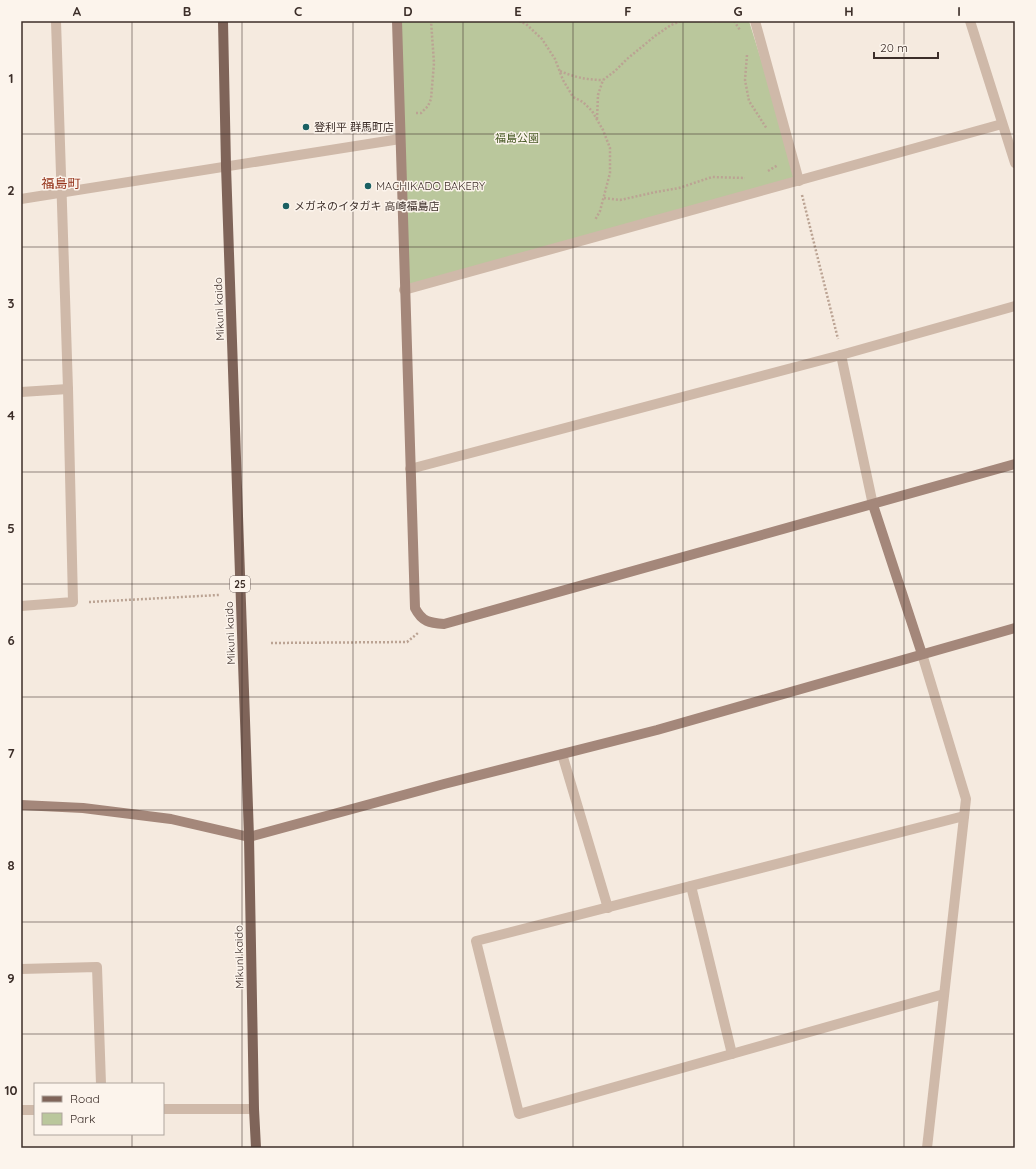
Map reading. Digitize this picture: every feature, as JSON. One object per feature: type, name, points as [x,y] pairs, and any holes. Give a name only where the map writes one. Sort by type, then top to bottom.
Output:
[{"type":"main road","name":"Mikuni kaido","points":[[223,21],[226,166],[249,837],[256,1148]]},
{"type":"street","points":[[21,606],[73,602],[68,389],[56,21]]},
{"type":"street","points":[[397,21],[404,290],[415,608],[419,616],[429,623],[444,624],[1015,464]]},
{"type":"street","points":[[755,21],[799,181]]},
{"type":"street","points":[[970,21],[1015,163]]},
{"type":"street","points":[[404,290],[1002,124]]},
{"type":"street","points":[[21,199],[400,139]]},
{"type":"street","points":[[410,469],[841,355],[1015,306]]},
{"type":"street","points":[[841,355],[872,505],[922,654],[966,799],[927,1148]]},
{"type":"street","points":[[21,392],[68,389]]},
{"type":"street","points":[[21,806],[83,808],[171,819],[249,837],[657,730],[1015,628]]},
{"type":"street","points":[[562,754],[608,908]]},
{"type":"street","points":[[944,994],[519,1114],[476,942],[964,816]]},
{"type":"street","points":[[691,886],[732,1054]]},
{"type":"street","points":[[21,969],[97,967],[101,1083]]},
{"type":"street","points":[[164,1109],[254,1109]]},
{"type":"street","points":[[21,1110],[34,1110]]},
{"type":"path","points":[[399,114],[421,113],[428,106],[431,98],[434,63],[431,21]]},
{"type":"path","points":[[519,21],[526,24],[542,39],[555,58],[563,80],[573,97],[583,102],[592,111],[603,130],[610,148],[610,173],[604,198],[620,200],[679,188],[712,177],[748,178]]},
{"type":"path","points":[[597,119],[598,95],[603,80],[654,36],[671,25],[681,21]]},
{"type":"path","points":[[710,21],[721,21]]},
{"type":"path","points":[[734,21],[741,34]]},
{"type":"path","points":[[746,50],[745,80],[749,101],[768,130]]},
{"type":"path","points":[[560,71],[574,77],[589,80],[603,80]]},
{"type":"path","points":[[762,174],[777,166],[779,162]]},
{"type":"path","points":[[799,181],[841,355]]},
{"type":"path","points":[[73,602],[86,603],[218,595]]},
{"type":"path","points":[[272,643],[407,642],[429,623]]},
{"type":"green space","name":"福島公園","points":[[401,21],[749,21],[799,181],[404,290]]},
{"type":"place","name":"登利平 群馬町店","points":[[306,127]]},
{"type":"place","name":"MACHIKADO BAKERY","points":[[368,186]]},
{"type":"place","name":"メガネのイタガキ 高崎福島店","points":[[286,206]]},
{"type":"district","name":"福島町","points":[[61,183]]}]
